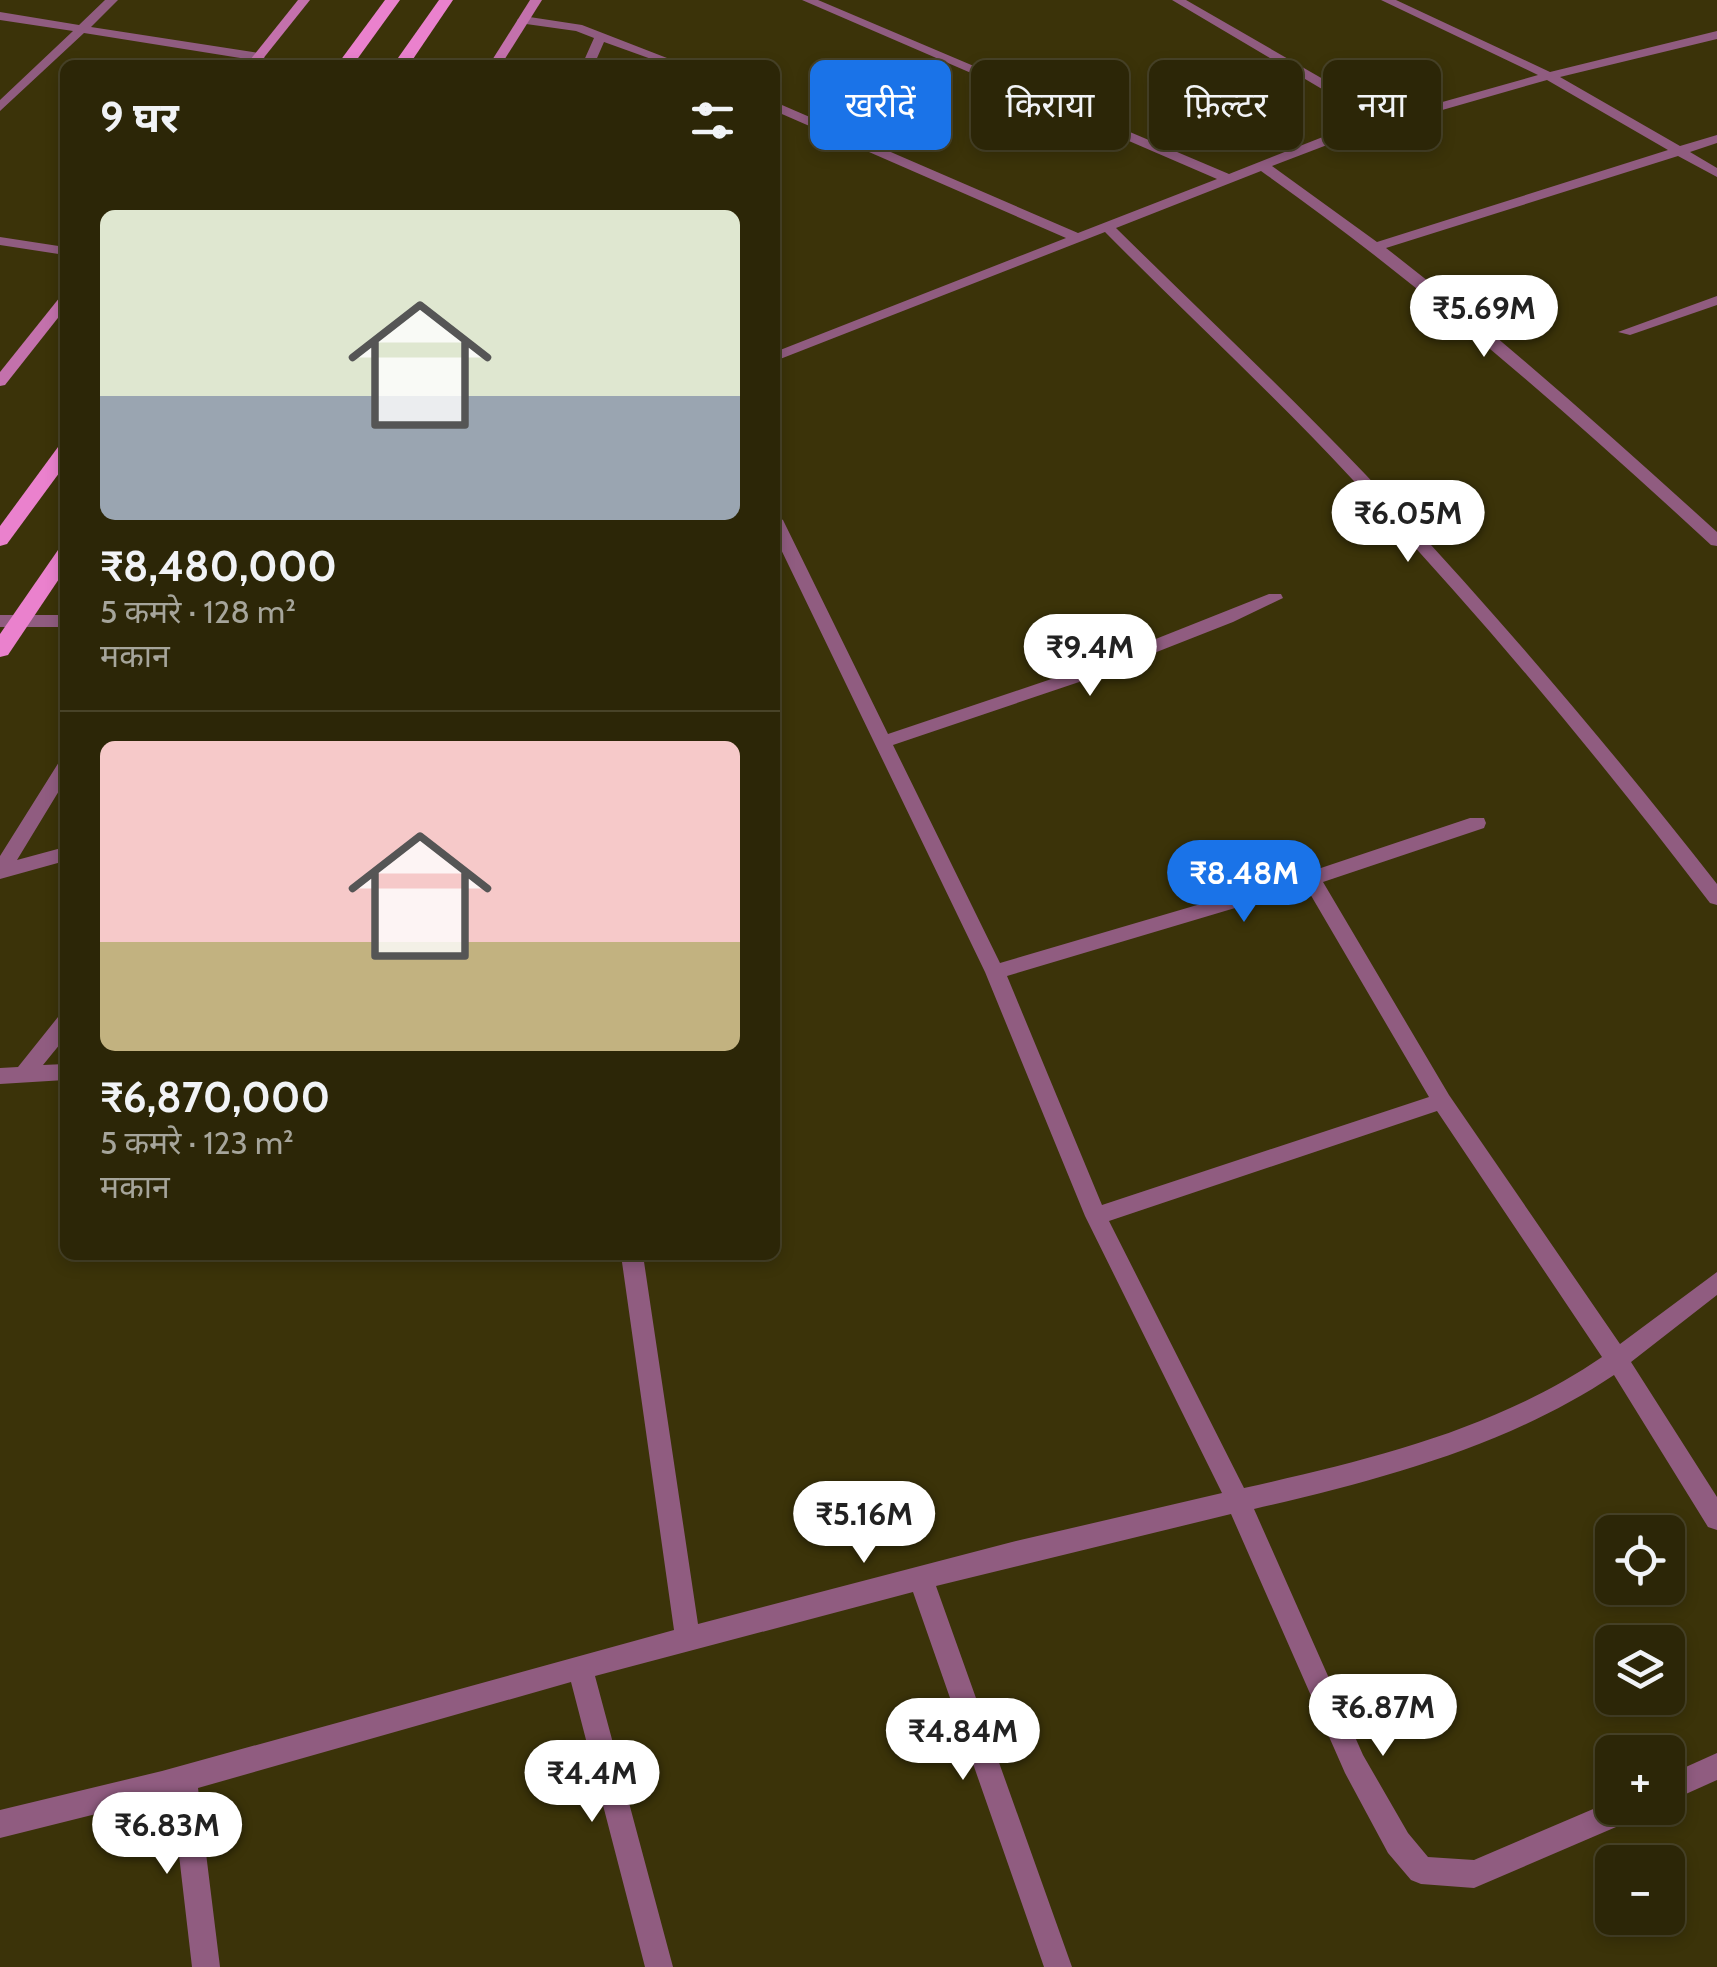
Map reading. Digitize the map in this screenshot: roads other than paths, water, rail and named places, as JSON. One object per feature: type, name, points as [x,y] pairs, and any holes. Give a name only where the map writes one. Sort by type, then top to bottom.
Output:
[{"type":"main road","points":[[257,60],[304,0]]},
{"type":"main road","points":[[349,60],[393,0]]},
{"type":"main road","points":[[404,60],[446,0]]},
{"type":"main road","points":[[498,60],[536,0]]},
{"type":"main road","points":[[0,382],[60,306]]},
{"type":"main road","points":[[0,540],[60,458]]},
{"type":"main road","points":[[0,650],[10,621],[60,561]]},
{"type":"street","points":[[0,14],[12,0]]},
{"type":"street","points":[[0,107],[112,0]]},
{"type":"street","points":[[808,0],[866,16],[1228,178]]},
{"type":"street","points":[[1178,0],[1323,84]]},
{"type":"street","points":[[1387,0],[1549,76],[1717,173]]},
{"type":"street","points":[[0,14],[251,60]]},
{"type":"street","points":[[524,20],[601,35],[667,60]]},
{"type":"street","points":[[590,60],[601,35]]},
{"type":"street","points":[[1441,106],[1717,35]]},
{"type":"street","points":[[780,108],[1075,238]]},
{"type":"street","points":[[1379,246],[1717,139]]},
{"type":"street","points":[[780,355],[1323,143]]},
{"type":"street","points":[[1262,165],[1379,246],[1488,335],[1717,541]]},
{"type":"street","points":[[1106,225],[1358,476],[1495,626],[1650,810],[1717,898]]},
{"type":"street","points":[[0,241],[60,250]]},
{"type":"street","points":[[1625,332],[1717,300]]},
{"type":"street","points":[[780,530],[995,972],[1096,1216],[1238,1502],[1354,1764],[1398,1843],[1421,1870],[1474,1874],[1595,1821]]},
{"type":"street","points":[[884,741],[1068,682],[1274,598]]},
{"type":"street","points":[[10,621],[60,621]]},
{"type":"street","points":[[60,774],[0,872],[60,855]]},
{"type":"street","points":[[995,972],[1311,879],[1476,823]]},
{"type":"street","points":[[1311,879],[1442,1101],[1616,1358],[1717,1520]]},
{"type":"street","points":[[23,1076],[60,1029]]},
{"type":"street","points":[[0,1076],[60,1072]]},
{"type":"street","points":[[1096,1216],[1442,1101]]},
{"type":"street","points":[[633,1260],[688,1640]]},
{"type":"street","points":[[0,1824],[184,1780],[580,1668],[921,1579],[1238,1502],[1486,1431],[1544,1405],[1616,1358],[1717,1282]]},
{"type":"street","points":[[921,1579],[1058,1967]]},
{"type":"street","points":[[580,1668],[659,1967]]},
{"type":"street","points":[[1685,1781],[1717,1766]]},
{"type":"street","points":[[184,1780],[206,1967]]}]
